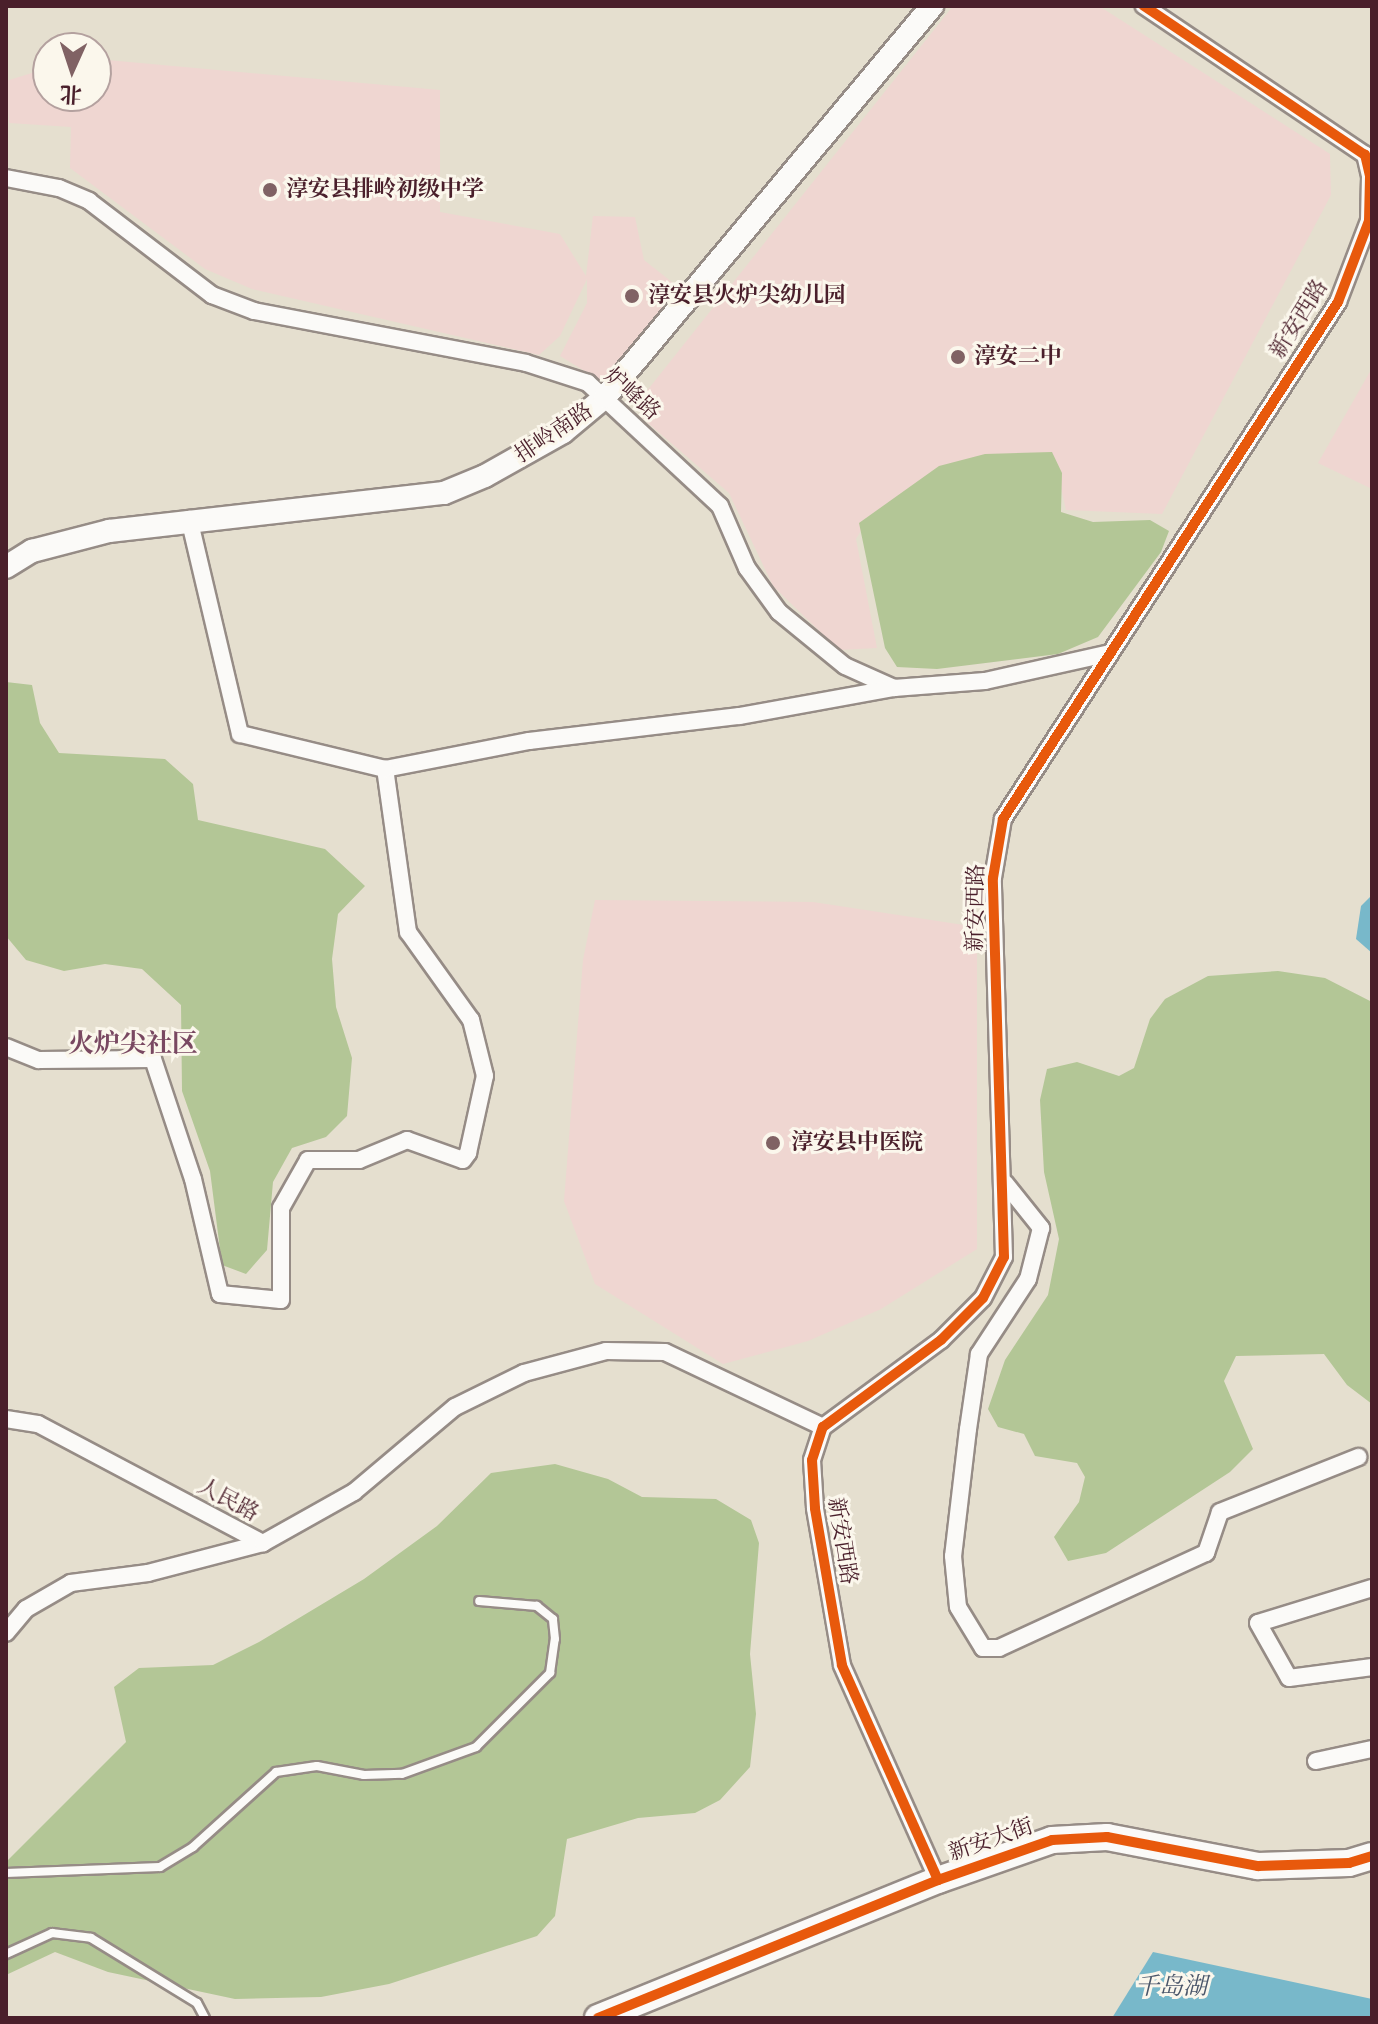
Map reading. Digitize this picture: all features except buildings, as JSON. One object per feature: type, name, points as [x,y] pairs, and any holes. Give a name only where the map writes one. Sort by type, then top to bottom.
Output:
[{"type":"main road","name":"新安大街","points":[[598,2018],[938,1880],[1052,1840],[1107,1837],[1258,1866],[1349,1863],[1372,1856]]},
{"type":"street","name":"排岭南路","points":[[6,567],[32,551],[70,540],[189,519],[444,493],[525,454],[605,397],[932,6]]},
{"type":"street","name":"新安西路","points":[[938,1880],[842,1665],[815,1508],[812,1460],[823,1427],[941,1340],[983,1298],[1004,1257],[1005,1183],[993,878],[1003,819],[1338,302],[1369,221],[1370,176],[1365,155],[1144,6]]},
{"type":"street","name":"炉峰路","points":[[6,178],[59,188],[89,201],[212,295],[254,311],[541,367],[579,379],[605,397],[720,506],[747,568],[779,612],[845,666],[894,688],[985,681],[1110,653]]},
{"type":"street","points":[[189,519],[240,734],[385,769],[529,741],[740,716],[894,688]]},
{"type":"street","points":[[6,1047],[39,1060],[153,1059],[193,1179],[220,1294],[281,1300],[281,1208],[308,1160],[359,1160],[407,1140],[463,1160],[485,1076],[471,1020],[408,932],[385,769]]},
{"type":"street","points":[[1005,1183],[1041,1228],[1028,1279],[979,1354],[968,1429],[953,1556],[958,1607],[983,1648],[999,1648],[1206,1553],[1220,1512],[1358,1457]]},
{"type":"street","points":[[263,1543],[354,1492],[455,1407],[524,1373],[606,1351],[665,1352],[823,1427]]},
{"type":"street","name":"人民路","points":[[6,1419],[38,1424],[263,1543]]},
{"type":"street","name":"人民路","points":[[6,1633],[26,1609],[71,1583],[148,1573],[263,1543]]},
{"type":"street","points":[[1372,1588],[1258,1623],[1289,1678],[1372,1667]]},
{"type":"street","points":[[1316,1761],[1372,1749]]},
{"type":"lane","points":[[6,1873],[160,1867],[193,1847],[276,1772],[317,1766],[364,1775],[402,1774],[476,1747],[550,1673],[555,1639],[553,1619],[537,1606],[479,1601]]},
{"type":"lane","points":[[6,1954],[52,1933],[91,1938],[197,2003],[205,2018]]},
{"type":"shaded area","name":"淳安二中","points":[[953,6],[1099,6],[1330,154],[1331,195],[1162,514],[1066,510],[1058,474],[865,524],[856,539],[877,648],[839,650],[773,586],[729,493],[641,417],[638,402]]},
{"type":"shaded area","name":"淳安县排岭初级中学","points":[[112,60],[440,90],[440,212],[560,234],[586,276],[593,216],[635,217],[644,260],[682,290],[606,384],[560,356],[587,303],[587,279],[560,336],[539,355],[252,289],[205,269],[70,168],[71,127],[9,123],[6,81],[32,73],[32,112],[112,112]]},
{"type":"shaded area","points":[[1372,368],[1372,489],[1318,463]]},
{"type":"shaded area","name":"淳安县中医院","points":[[595,900],[813,902],[977,927],[977,1249],[881,1309],[808,1341],[723,1364],[595,1284],[564,1201],[583,960]]},
{"type":"green space","points":[[1052,452],[1062,473],[1061,512],[1093,522],[1150,520],[1169,531],[1161,552],[1098,637],[1058,654],[937,669],[897,667],[885,648],[859,523],[939,466],[985,454]]},
{"type":"green space","points":[[6,682],[32,685],[40,723],[59,753],[165,759],[193,784],[198,820],[325,849],[365,886],[338,914],[332,959],[336,1007],[352,1058],[347,1116],[326,1137],[292,1148],[273,1182],[267,1250],[246,1274],[222,1265],[210,1171],[182,1091],[181,1005],[142,969],[105,964],[64,971],[26,960],[6,936]]},
{"type":"green space","points":[[1278,971],[1325,978],[1372,1002],[1372,1404],[1347,1385],[1324,1354],[1236,1356],[1224,1381],[1253,1449],[1230,1472],[1106,1553],[1068,1561],[1054,1537],[1079,1502],[1085,1477],[1077,1463],[1035,1456],[1024,1434],[998,1427],[988,1409],[1005,1360],[1048,1295],[1059,1239],[1044,1172],[1040,1100],[1047,1069],[1077,1062],[1119,1076],[1134,1068],[1150,1019],[1165,999],[1208,976]]},
{"type":"green space","points":[[555,1464],[608,1479],[642,1497],[716,1499],[751,1520],[759,1543],[750,1654],[756,1714],[750,1767],[720,1800],[695,1813],[638,1818],[567,1839],[555,1916],[537,1936],[389,1984],[321,1997],[235,1999],[108,1972],[55,1952],[6,1975],[6,1862],[126,1742],[114,1687],[139,1668],[213,1665],[259,1642],[364,1579],[437,1526],[491,1473]]},
{"type":"water","points":[[1372,895],[1372,953],[1356,939],[1361,906]]},
{"type":"water","name":"千岛湖","points":[[1153,1952],[1372,1999],[1372,2018],[1112,2018]]},
{"type":"cycle path","points":[[938,1880],[842,1665],[815,1508],[812,1460],[823,1427],[941,1340],[983,1298],[1004,1257],[993,878],[1003,819],[1338,302],[1369,221],[1370,176],[1365,155],[1144,6]]},
{"type":"cycle path","points":[[598,2018],[938,1880],[1052,1840],[1107,1837],[1258,1866],[1349,1863],[1372,1856]]},
{"type":"place","name":"淳安县排岭初级中学","points":[[270,190]]},
{"type":"place","name":"淳安县火炉尖幼儿园","points":[[632,296]]},
{"type":"place","name":"淳安二中","points":[[958,357]]},
{"type":"place","name":"淳安县中医院","points":[[773,1143]]},
{"type":"district","name":"火炉尖社区","points":[[133,1044]]}]
